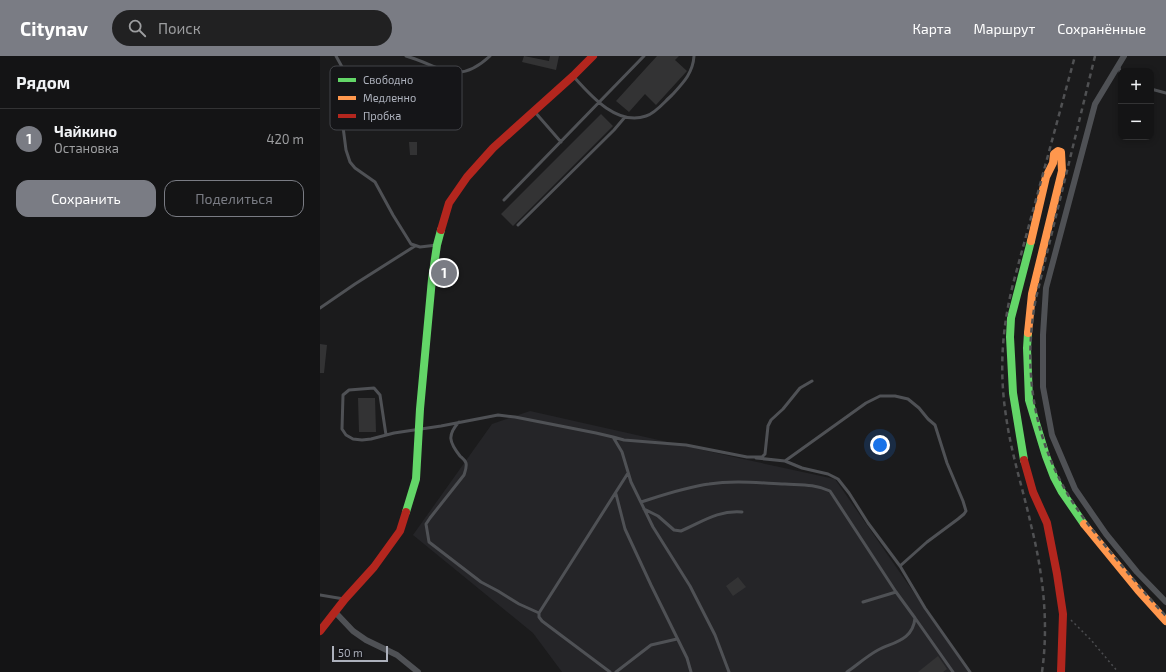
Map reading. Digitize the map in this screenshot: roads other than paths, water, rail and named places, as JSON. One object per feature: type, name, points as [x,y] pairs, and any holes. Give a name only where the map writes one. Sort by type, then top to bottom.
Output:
[{"type":"street","points":[[320,631],[345,599],[374,568],[400,531],[416,479],[432,279],[437,245],[449,203],[467,177],[493,148],[593,56]]},
{"type":"street","points":[[1124,56],[1095,104],[1046,288],[1043,335],[1043,387],[1052,434],[1075,490],[1106,534],[1137,572],[1166,602]]},
{"type":"street","points":[[1061,672],[1063,614],[1058,574],[1047,523],[1033,492],[1026,470],[1021,446],[1013,393],[1010,337],[1011,318],[1046,177],[1053,163],[1054,154],[1060,150],[1062,171],[1032,294],[1028,321],[1027,348],[1029,400],[1046,456],[1054,477],[1062,492],[1094,537],[1166,621]]},
{"type":"street","points":[[336,612],[353,631],[366,640],[397,655],[418,672]]},
{"type":"lane","points":[[336,56],[341,66]]},
{"type":"lane","points":[[406,56],[433,66]]},
{"type":"lane","points":[[462,72],[479,66],[490,56]]},
{"type":"lane","points":[[504,200],[644,56]]},
{"type":"lane","points":[[573,76],[606,109],[625,117],[634,118],[646,116],[659,108],[691,73],[694,56]]},
{"type":"lane","points":[[1154,90],[1166,93]]},
{"type":"lane","points":[[534,111],[561,142]]},
{"type":"lane","points":[[518,225],[614,130],[625,117]]},
{"type":"lane","points":[[343,130],[346,150],[350,162],[355,168],[375,182],[411,244],[420,247],[437,245]]},
{"type":"lane","points":[[320,308],[415,246]]},
{"type":"lane","points":[[756,458],[762,457],[765,454],[768,426],[772,420],[800,388],[812,381]]},
{"type":"lane","points":[[386,435],[380,395],[374,388],[349,390],[343,395],[342,429],[346,435],[353,439],[362,440],[498,415],[596,432],[624,440],[686,445],[756,458],[785,461],[802,468],[828,474],[838,479],[849,493],[868,523],[900,566],[925,608],[970,672]]},
{"type":"lane","points":[[785,461],[866,403],[880,396],[895,396],[908,399],[918,408],[935,425],[947,463],[966,511],[900,566]]},
{"type":"lane","points":[[459,422],[452,430],[450,436],[454,448],[466,462],[466,470],[464,475],[426,524],[429,542],[481,582],[519,604],[539,613]]},
{"type":"lane","points":[[613,437],[622,452],[631,482],[644,509],[653,527],[690,586],[715,635],[729,672]]},
{"type":"lane","points":[[610,672],[542,621],[539,617],[539,613],[628,473]]},
{"type":"lane","points":[[641,502],[688,488],[710,484],[758,483],[810,485],[822,487],[830,491],[838,501],[896,592],[953,672]]},
{"type":"lane","points":[[616,494],[625,529],[687,658],[691,672]]},
{"type":"lane","points":[[644,509],[658,516],[674,530],[681,531],[722,512],[742,512]]},
{"type":"lane","points":[[863,602],[896,592]]},
{"type":"lane","points":[[320,595],[345,599]]},
{"type":"lane","points":[[848,672],[870,655],[896,643],[907,636],[914,626],[915,618]]},
{"type":"lane","points":[[616,672],[652,645],[677,639]]},
{"type":"railway","points":[[1042,672],[1045,635],[1042,580],[1028,511],[1008,430],[1002,366],[1004,333],[1009,300],[1075,56]]},
{"type":"railway","points":[[1095,56],[1036,298],[1030,349],[1034,398],[1038,422],[1046,446],[1055,470],[1067,493],[1100,540],[1166,616]]},
{"type":"place","name":"Чайкино","points":[[444,273]]}]
